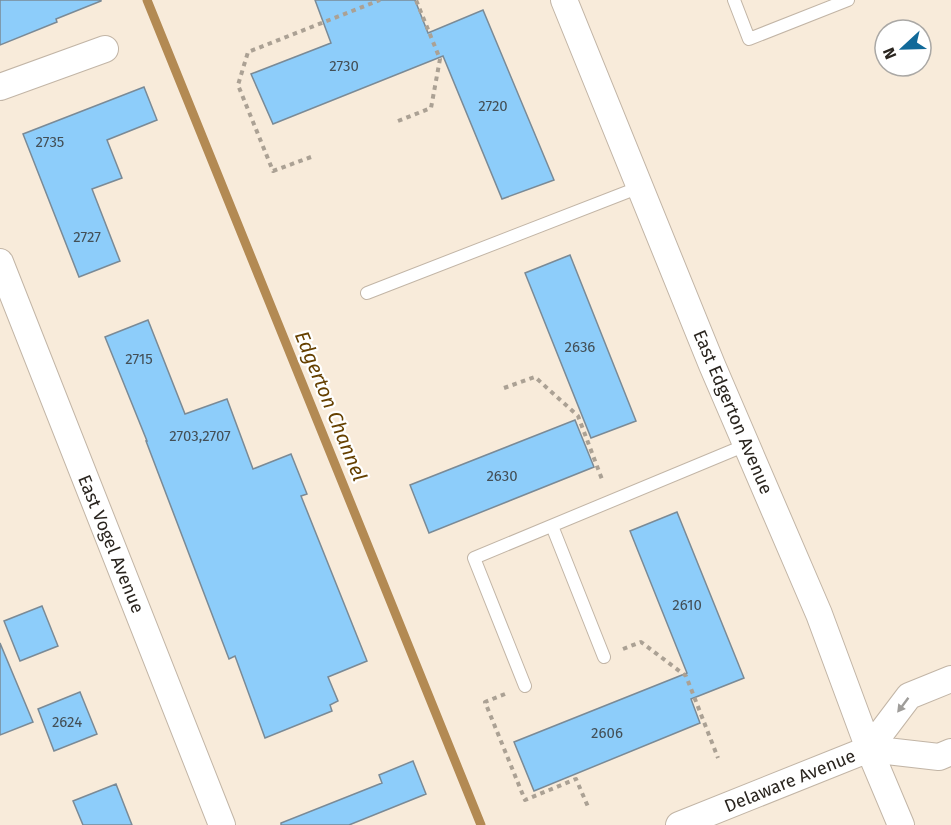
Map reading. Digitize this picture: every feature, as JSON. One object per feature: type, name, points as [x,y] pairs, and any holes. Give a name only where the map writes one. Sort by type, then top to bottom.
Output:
[{"type":"street","name":"East Edgerton Avenue","points":[[564,0],[746,445],[819,614],[869,749],[901,825]]},
{"type":"street","points":[[0,87],[105,49]]},
{"type":"street","name":"East Vogel Avenue","points":[[0,262],[222,825]]},
{"type":"street","points":[[869,749],[909,696],[951,679]]},
{"type":"street","points":[[869,749],[939,757],[951,752]]},
{"type":"street","name":"Delaware Avenue","points":[[679,825],[869,749]]},
{"type":"lane","points":[[734,0],[749,39],[848,0]]},
{"type":"lane","points":[[367,293],[640,187]]},
{"type":"lane","points":[[525,686],[474,558],[746,445]]},
{"type":"lane","points":[[552,526],[604,657]]},
{"type":"path","points":[[310,157],[273,171],[238,85],[248,52],[380,0]]},
{"type":"path","points":[[398,121],[431,108],[440,59],[416,0]]},
{"type":"path","points":[[504,388],[535,377],[578,416],[611,501]]},
{"type":"path","points":[[641,642],[686,676],[718,758]]},
{"type":"path","points":[[485,702],[525,800],[576,779],[589,809]]},
{"type":"building","points":[[0,0],[101,0],[101,1],[0,45]]},
{"type":"building","points":[[315,0],[415,0],[428,33],[483,10],[554,180],[502,199],[443,56],[273,124],[251,74],[331,43]]},
{"type":"building","points":[[144,87],[157,120],[107,140],[122,178],[92,189],[120,261],[79,277],[23,134]]},
{"type":"building","points":[[570,255],[636,421],[591,438],[525,273]]},
{"type":"building","points":[[148,320],[185,414],[227,399],[253,469],[291,454],[307,494],[301,496],[367,661],[328,677],[338,701],[330,705],[332,711],[265,738],[235,656],[229,659],[147,441],[105,337]]},
{"type":"building","points":[[575,420],[594,467],[429,533],[410,485]]},
{"type":"building","points":[[677,512],[744,678],[691,699],[700,723],[534,791],[514,742],[687,673],[630,531]]},
{"type":"building","points":[[42,606],[58,646],[20,661],[4,621]]},
{"type":"building","points":[[0,643],[33,722],[0,735]]},
{"type":"building","points":[[80,692],[97,734],[54,751],[38,709]]},
{"type":"building","points":[[413,761],[426,794],[349,825],[281,825],[281,823],[382,783],[379,775]]},
{"type":"building","points":[[116,784],[132,825],[83,825],[73,801]]},
{"type":"waterway","name":"Edgerton Channel","points":[[147,0],[481,825]]}]
